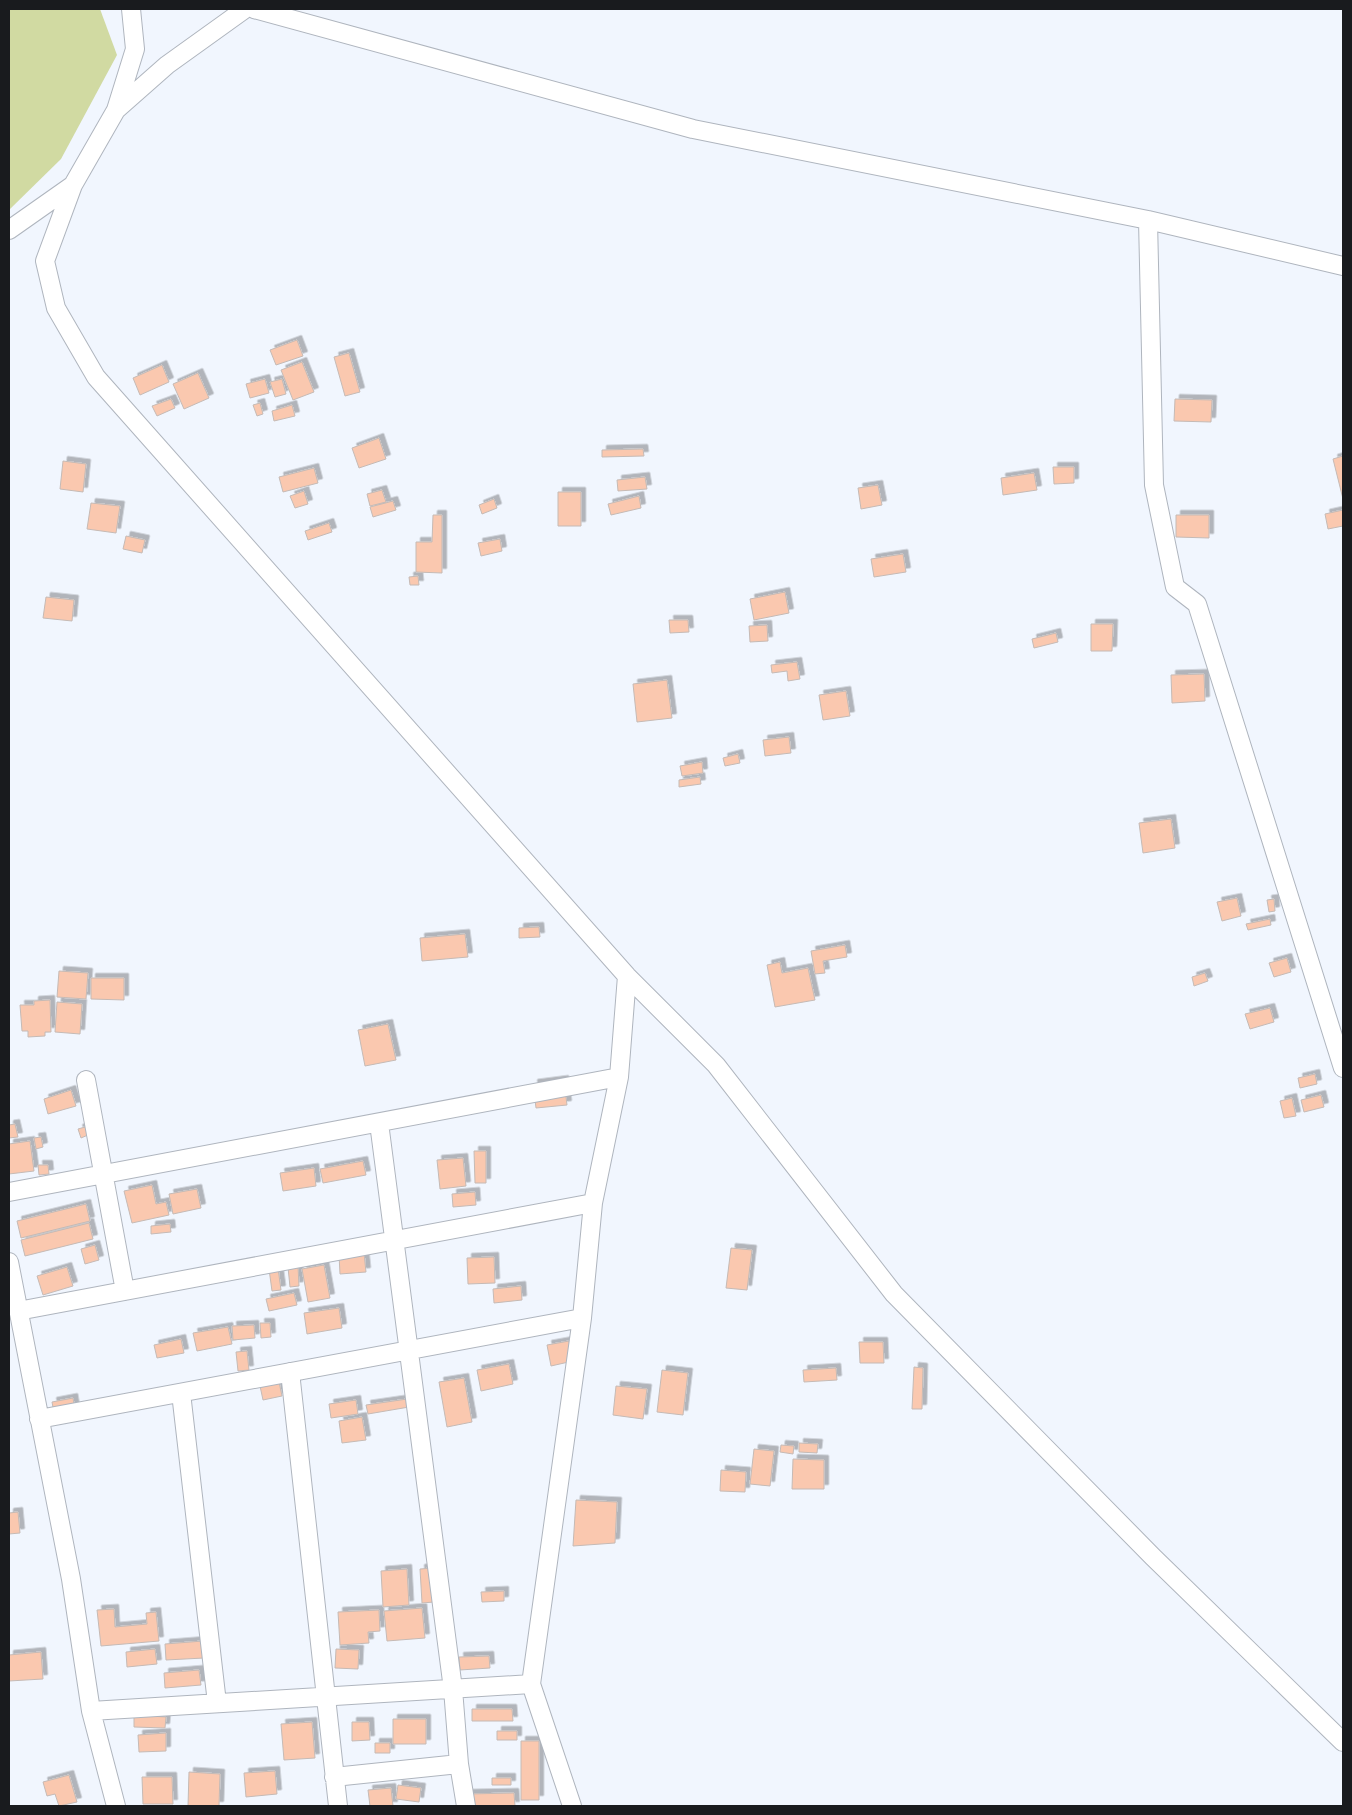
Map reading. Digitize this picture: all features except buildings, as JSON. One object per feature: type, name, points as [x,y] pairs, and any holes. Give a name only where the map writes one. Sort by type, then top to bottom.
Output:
[{"type":"street","points":[[131,9],[135,49],[116,110],[73,185],[45,261],[56,308],[96,377],[627,976],[716,1065],[894,1294],[1153,1557],[1343,1742]]},
{"type":"street","points":[[116,110],[167,65],[246,9]]},
{"type":"street","points":[[254,9],[693,128],[1148,220],[1343,266]]},
{"type":"street","points":[[9,230],[73,185]]},
{"type":"street","points":[[1148,220],[1154,485],[1176,587],[1197,604],[1343,1068]]},
{"type":"street","points":[[572,1806],[531,1684],[582,1318],[594,1203],[619,1077],[627,976]]},
{"type":"street","points":[[9,1192],[619,1077]]},
{"type":"street","points":[[86,1080],[125,1291]]},
{"type":"street","points":[[379,1123],[453,1689],[459,1764],[466,1806]]},
{"type":"street","points":[[18,1311],[594,1203]]},
{"type":"street","points":[[9,1262],[71,1579],[91,1710],[116,1806]]},
{"type":"street","points":[[39,1419],[582,1318]]},
{"type":"street","points":[[290,1372],[338,1806]]},
{"type":"street","points":[[181,1393],[218,1703]]},
{"type":"street","points":[[91,1710],[531,1684]]},
{"type":"street","points":[[334,1777],[459,1764]]},
{"type":"green space","points":[[9,9],[100,9],[117,55],[61,159],[9,210]]}]
